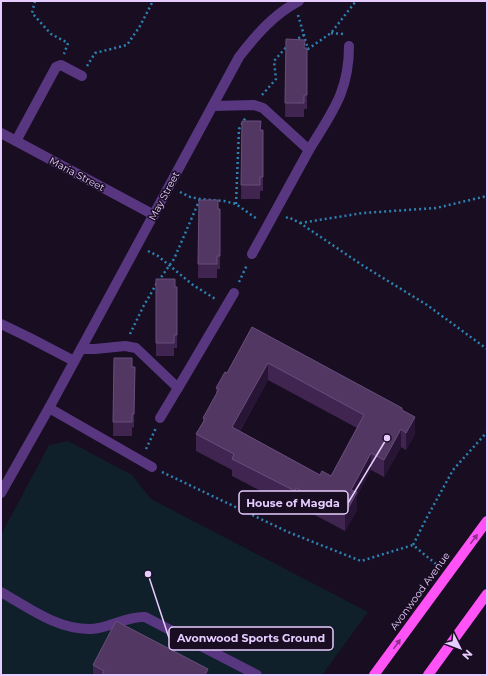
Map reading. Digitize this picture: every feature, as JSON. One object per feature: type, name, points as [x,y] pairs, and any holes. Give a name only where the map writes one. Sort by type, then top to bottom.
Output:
[{"type":"main road","name":"Avonwood Avenue","points":[[374,675],[487,521]]},
{"type":"main road","points":[[428,675],[487,594]]},
{"type":"street","name":"May Street","points":[[1,493],[82,348],[239,58],[253,39],[272,20],[299,1]]},
{"type":"street","points":[[252,254],[309,150],[338,102],[348,72],[349,46]]},
{"type":"street","points":[[16,141],[54,69],[58,65],[61,65],[82,76]]},
{"type":"street","points":[[213,106],[254,105],[263,108],[309,150]]},
{"type":"street","name":"Maria Street","points":[[1,133],[154,215]]},
{"type":"street","points":[[160,418],[234,293]]},
{"type":"street","points":[[1,324],[74,361]]},
{"type":"street","points":[[82,348],[95,349],[125,346],[136,348],[178,388]]},
{"type":"street","points":[[49,408],[152,467]]},
{"type":"street","points":[[1,592],[54,622],[79,628],[92,629],[131,618],[145,617],[257,675]]},
{"type":"path","points":[[35,1],[32,13],[51,34],[68,42],[61,65]]},
{"type":"path","points":[[82,76],[95,53],[127,45],[140,26],[153,1]]},
{"type":"path","points":[[301,25],[308,49],[330,33],[356,1]]},
{"type":"path","points":[[330,33],[345,34]]},
{"type":"path","points":[[190,196],[200,199],[224,201],[236,204],[267,226],[288,217],[300,223],[362,265],[427,305],[487,349]]},
{"type":"path","points":[[300,223],[363,213],[436,208],[487,196]]},
{"type":"path","points":[[125,346],[143,307],[157,283],[174,259],[200,199]]},
{"type":"path","points":[[234,293],[252,254]]},
{"type":"path","points":[[158,256],[193,285],[226,305]]},
{"type":"path","points":[[140,461],[160,418]]},
{"type":"path","points":[[152,467],[288,532],[361,561],[414,545],[426,518],[453,470],[487,432]]},
{"type":"path","points":[[414,545],[436,564]]},
{"type":"shaded area","points":[[68,441],[132,475],[151,499],[368,612],[322,675],[1,675],[1,535],[49,445]]},
{"type":"building","points":[[286,39],[305,40],[304,48],[307,48],[307,95],[304,95],[304,103],[285,103]]},
{"type":"building","points":[[242,121],[261,121],[260,130],[263,130],[263,177],[260,177],[260,185],[241,185]]},
{"type":"building","points":[[199,200],[218,200],[218,209],[220,209],[220,256],[217,256],[217,264],[198,264]]},
{"type":"building","points":[[156,279],[175,279],[175,287],[177,287],[177,335],[174,335],[174,343],[156,343]]},
{"type":"building","points":[[252,327],[402,408],[402,410],[415,417],[406,433],[401,429],[384,460],[371,453],[351,490],[357,492],[345,514],[296,488],[295,491],[232,459],[234,454],[196,434],[219,389],[216,388],[225,372],[227,373]],"holes":[[[268,363],[364,415],[331,476],[322,471],[320,475],[232,427]]]},
{"type":"building","points":[[114,358],[132,358],[132,367],[135,367],[134,414],[132,414],[132,422],[113,422]]},
{"type":"building","points":[[116,621],[208,669],[205,675],[102,675],[104,671],[93,665]]},
{"type":"place","name":"House of Magda","points":[[387,438]]},
{"type":"place","name":"Avonwood Sports Ground","points":[[148,574]]}]
